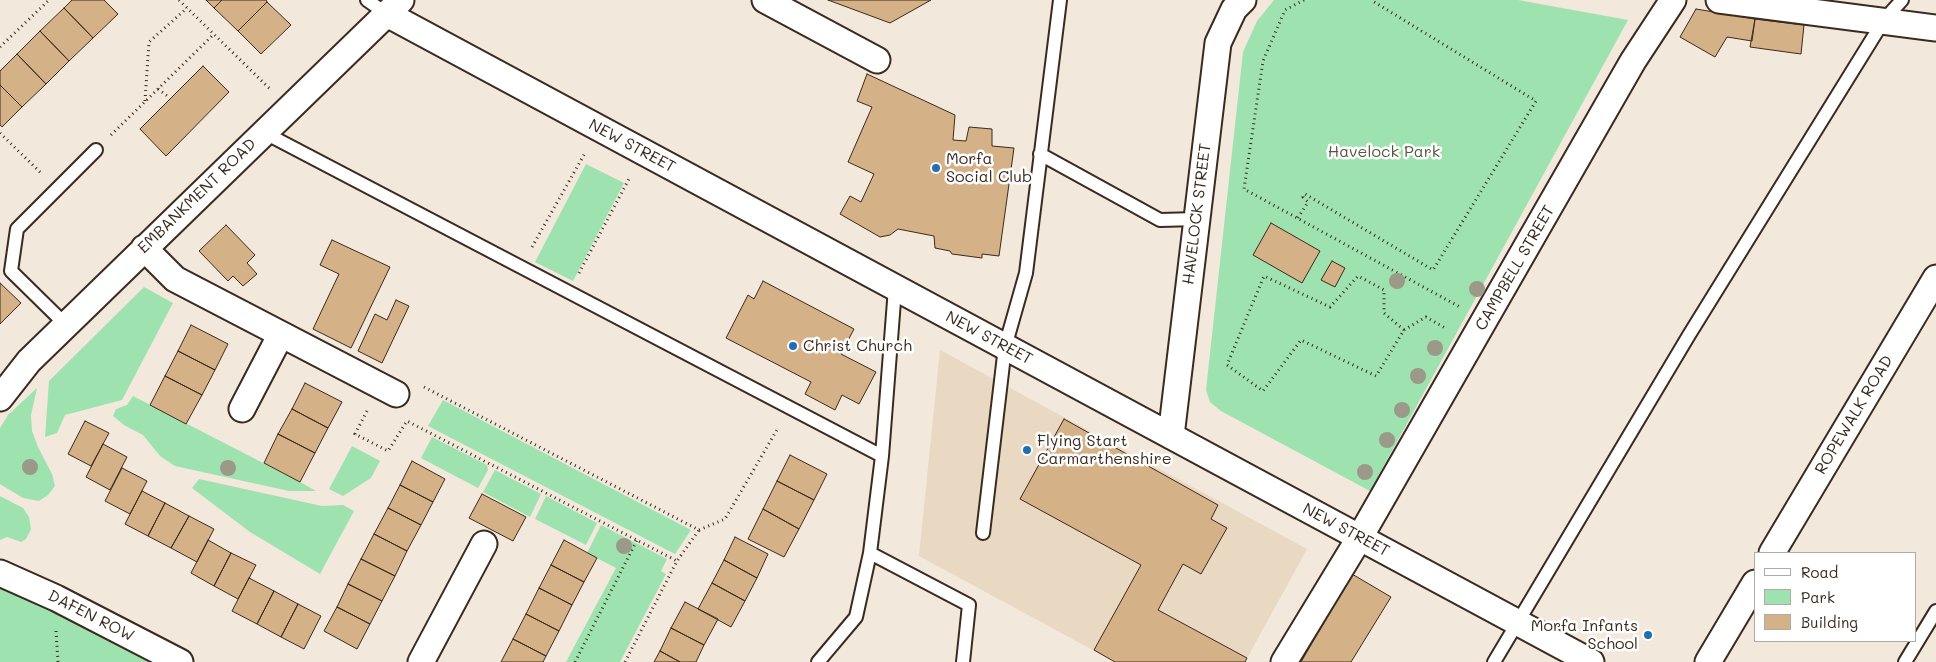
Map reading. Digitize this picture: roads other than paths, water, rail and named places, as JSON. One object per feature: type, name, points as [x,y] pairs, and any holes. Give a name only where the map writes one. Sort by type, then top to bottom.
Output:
[{"type":"street","points":[[765,0],[876,60]]},
{"type":"street","name":"HAVELOCK STREET","points":[[1171,436],[1218,43],[1234,9],[1244,0]]},
{"type":"street","name":"CAMPBELL STREET","points":[[1284,662],[1360,537],[1633,61],[1673,0]]},
{"type":"street","points":[[1719,0],[1936,28]]},
{"type":"street","name":"EMBANKMENT ROAD","points":[[0,398],[29,362],[66,325],[394,7]]},
{"type":"street","name":"NEW STREET","points":[[394,7],[599,128],[1590,662]]},
{"type":"street","points":[[144,248],[175,279],[280,336],[407,389]]},
{"type":"street","name":"ROPEWALK ROAD","points":[[1773,552],[1936,278]]},
{"type":"street","points":[[242,409],[280,336]]},
{"type":"street","points":[[421,662],[484,544]]},
{"type":"street","name":"DAFEN ROW","points":[[0,574],[56,598],[180,662]]},
{"type":"street","points":[[1708,662],[1754,585]]},
{"type":"lane","points":[[367,0],[394,7]]},
{"type":"lane","points":[[983,532],[1005,347],[1026,273],[1060,0]]},
{"type":"lane","points":[[1494,662],[1689,335],[1884,20],[1902,0]]},
{"type":"lane","points":[[263,132],[882,456]]},
{"type":"lane","points":[[66,325],[11,271],[17,229],[96,150]]},
{"type":"lane","points":[[1040,154],[1160,220],[1197,218]]},
{"type":"lane","points":[[818,662],[856,617],[870,553],[882,456],[895,288]]},
{"type":"lane","points":[[870,553],[969,605],[963,662]]},
{"type":"lane","points":[[1905,662],[1936,611]]},
{"type":"place","name":"Morfa Social Club","points":[[936,168]]},
{"type":"place","name":"Christ Church","points":[[793,346]]},
{"type":"place","name":"Flying Start Carmarthenshire","points":[[1027,450]]},
{"type":"place","name":"Morfa Infants School","points":[[1648,635]]},
{"type":"park label","name":"Havelock Park","points":[[1384,152]]}]
